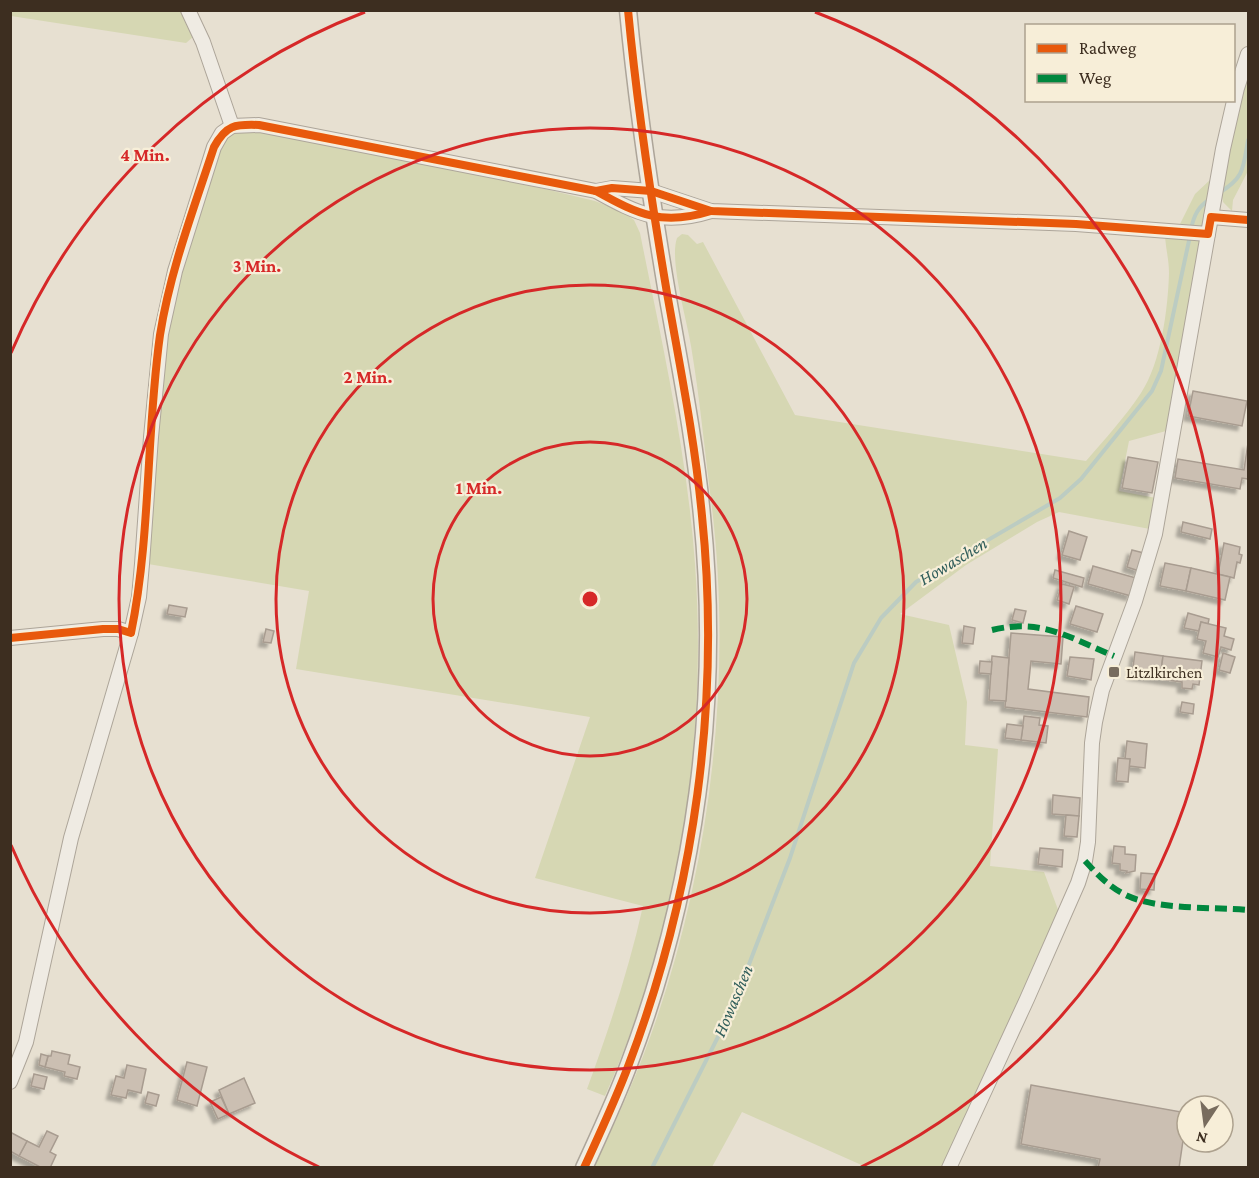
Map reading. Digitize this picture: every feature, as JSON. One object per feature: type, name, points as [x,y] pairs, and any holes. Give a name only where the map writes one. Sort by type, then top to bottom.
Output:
[{"type":"street","points":[[188,10],[203,42],[232,126]]},
{"type":"street","points":[[584,1167],[630,1064],[664,954],[691,839],[706,717],[708,618],[702,516],[690,422],[651,191],[633,65],[628,10]]},
{"type":"street","points":[[1235,99],[1248,54]]},
{"type":"street","points":[[950,1167],[1032,989],[1078,883],[1085,861],[1095,722],[1102,690],[1135,601],[1155,534],[1204,234],[1212,212],[1234,102]]},
{"type":"street","points":[[10,1082],[28,1032],[71,838],[131,633],[139,597],[160,334],[175,271],[213,147],[222,133],[232,126],[259,125],[596,191],[613,201],[655,218],[692,217],[711,211]]},
{"type":"street","points":[[596,191],[612,188],[651,191],[711,211],[1076,224],[1204,234]]},
{"type":"street","points":[[1212,212],[1248,220]]},
{"type":"street","points":[[10,638],[104,629],[118,629],[131,633]]},
{"type":"green space","points":[[10,11],[182,11],[194,36],[186,43],[11,16]]},
{"type":"green space","points":[[1248,73],[1248,171],[1233,200],[1232,211],[1223,202],[1222,196],[1231,142]]},
{"type":"green space","points":[[260,131],[595,201],[623,212],[634,220],[640,233],[673,398],[686,480],[695,564],[698,632],[697,700],[682,836],[669,903],[652,969],[605,1096],[587,1089],[618,999],[643,906],[535,878],[590,717],[296,669],[309,591],[148,564],[165,338],[180,272],[219,149],[231,135]]},
{"type":"green space","points":[[1211,179],[1166,431],[1129,441],[1119,491],[1156,498],[1150,529],[1059,512],[1037,522],[966,565],[900,614],[949,625],[967,702],[965,745],[998,749],[990,866],[1044,872],[1060,915],[944,1167],[866,1167],[742,1112],[712,1167],[592,1168],[628,1093],[658,1014],[683,931],[701,847],[713,761],[719,675],[719,590],[712,508],[697,386],[675,260],[677,238],[682,234],[688,235],[697,244],[703,242],[795,415],[1086,461],[1115,428],[1148,381],[1162,335],[1167,303],[1169,268],[1165,237],[1183,236],[1180,224],[1195,194]]},
{"type":"building","points":[[1193,391],[1247,401],[1242,426],[1188,416]]},
{"type":"building","points":[[1248,443],[1248,479],[1242,478],[1240,489],[1175,478],[1178,459],[1244,470]]},
{"type":"building","points":[[1128,457],[1158,462],[1152,493],[1122,488]]},
{"type":"building","points":[[1183,522],[1212,529],[1210,539],[1181,532]]},
{"type":"building","points":[[1069,531],[1087,537],[1080,560],[1062,555]]},
{"type":"building","points":[[1224,543],[1240,547],[1239,554],[1242,555],[1240,563],[1237,562],[1234,578],[1218,574]]},
{"type":"building","points":[[1132,550],[1144,553],[1139,571],[1127,567]]},
{"type":"building","points":[[1165,563],[1191,568],[1186,591],[1160,586]]},
{"type":"building","points":[[1093,566],[1136,578],[1131,596],[1088,584]]},
{"type":"building","points":[[1191,568],[1230,577],[1225,600],[1186,591]]},
{"type":"building","points":[[1055,570],[1084,578],[1082,587],[1053,578]]},
{"type":"building","points":[[1062,584],[1074,587],[1069,604],[1057,600]]},
{"type":"building","points":[[169,605],[187,608],[185,617],[167,614]]},
{"type":"building","points":[[1076,606],[1103,614],[1097,632],[1070,624]]},
{"type":"building","points":[[1015,609],[1026,611],[1023,623],[1012,620]]},
{"type":"building","points":[[1188,613],[1209,619],[1208,624],[1201,622],[1199,631],[1184,628]]},
{"type":"building","points":[[1201,622],[1226,628],[1224,636],[1234,639],[1231,650],[1221,647],[1218,657],[1203,653],[1206,641],[1197,639]]},
{"type":"building","points":[[964,626],[975,628],[973,644],[962,643]]},
{"type":"building","points":[[266,629],[274,631],[271,643],[263,642]]},
{"type":"building","points":[[1011,633],[1063,637],[1061,664],[1031,661],[1028,689],[1089,697],[1087,717],[1005,707]]},
{"type":"building","points":[[1135,652],[1163,656],[1160,679],[1132,675]]},
{"type":"building","points":[[1223,653],[1235,657],[1230,673],[1219,670]]},
{"type":"building","points":[[992,656],[1009,658],[1006,701],[989,700]]},
{"type":"building","points":[[1163,656],[1202,661],[1199,685],[1193,684],[1192,689],[1182,688],[1182,682],[1160,679]]},
{"type":"building","points":[[1070,657],[1094,659],[1091,680],[1067,676]]},
{"type":"building","points":[[980,661],[992,662],[991,674],[979,673]]},
{"type":"building","points":[[1182,702],[1194,704],[1193,714],[1180,712]]},
{"type":"building","points":[[1024,716],[1040,718],[1039,725],[1048,726],[1046,743],[1021,740]]},
{"type":"building","points":[[1007,724],[1023,726],[1021,740],[1005,738]]},
{"type":"building","points":[[1127,741],[1147,744],[1145,768],[1129,766],[1130,759],[1125,759]]},
{"type":"building","points":[[1118,758],[1130,759],[1128,782],[1116,781]]},
{"type":"building","points":[[1053,795],[1080,798],[1079,816],[1052,814]]},
{"type":"building","points":[[1066,815],[1079,816],[1077,837],[1064,836]]},
{"type":"building","points":[[1114,846],[1125,847],[1125,854],[1136,855],[1135,871],[1126,873],[1127,871],[1120,870],[1120,864],[1112,863]]},
{"type":"building","points":[[1040,848],[1063,850],[1062,867],[1038,864]]},
{"type":"building","points":[[1141,873],[1155,874],[1154,890],[1140,889]]},
{"type":"building","points":[[52,1051],[70,1055],[68,1064],[80,1067],[77,1079],[64,1076],[65,1072],[45,1067]]},
{"type":"building","points":[[41,1054],[48,1056],[45,1067],[39,1065]]},
{"type":"building","points":[[187,1062],[207,1067],[197,1106],[177,1100]]},
{"type":"building","points":[[127,1065],[146,1069],[141,1093],[128,1090],[126,1098],[111,1095],[116,1076],[124,1078]]},
{"type":"building","points":[[34,1074],[47,1077],[44,1089],[31,1086]]},
{"type":"building","points":[[244,1078],[255,1103],[229,1114],[219,1090]]},
{"type":"building","points":[[1031,1085],[1175,1111],[1175,1154],[1181,1154],[1179,1168],[1098,1168],[1100,1159],[1021,1144]]},
{"type":"building","points":[[148,1092],[159,1095],[156,1106],[145,1103]]},
{"type":"building","points":[[221,1097],[229,1114],[218,1119],[210,1102]]},
{"type":"building","points":[[47,1131],[58,1136],[50,1152],[56,1155],[50,1168],[42,1168],[19,1156],[27,1141],[39,1147]]},
{"type":"building","points":[[10,1132],[27,1141],[19,1156],[10,1151]]},
{"type":"waterway","name":"Howaschen","points":[[1219,193],[1238,177],[1245,158],[1248,140]]},
{"type":"waterway","name":"Howaschen","points":[[1191,229],[1197,212],[1210,199]]},
{"type":"waterway","name":"Howaschen","points":[[652,1168],[731,1011],[790,858],[854,663],[881,618],[916,582],[1060,498],[1081,479],[1152,391],[1161,371],[1190,236]]},
{"type":"marked path","points":[[992,630],[1026,626],[1041,628],[1114,656]]},
{"type":"marked path","points":[[1085,861],[1116,889],[1141,900],[1171,906],[1248,910]]},
{"type":"cycle path","points":[[584,1168],[629,1064],[652,998],[671,931],[686,863],[697,794],[705,725],[708,655],[707,586],[699,488],[650,187],[628,10]]},
{"type":"cycle path","points":[[10,638],[103,629],[118,629],[131,633],[142,559],[152,410],[164,311],[183,240],[214,147],[227,130],[237,126],[259,125],[596,191],[625,206],[652,216],[679,218],[711,211]]},
{"type":"cycle path","points":[[596,191],[612,188],[651,191],[711,211],[1076,224],[1208,234],[1211,217],[1248,220]]},
{"type":"place","name":"Litzlkirchen","points":[[1114,672]]}]
